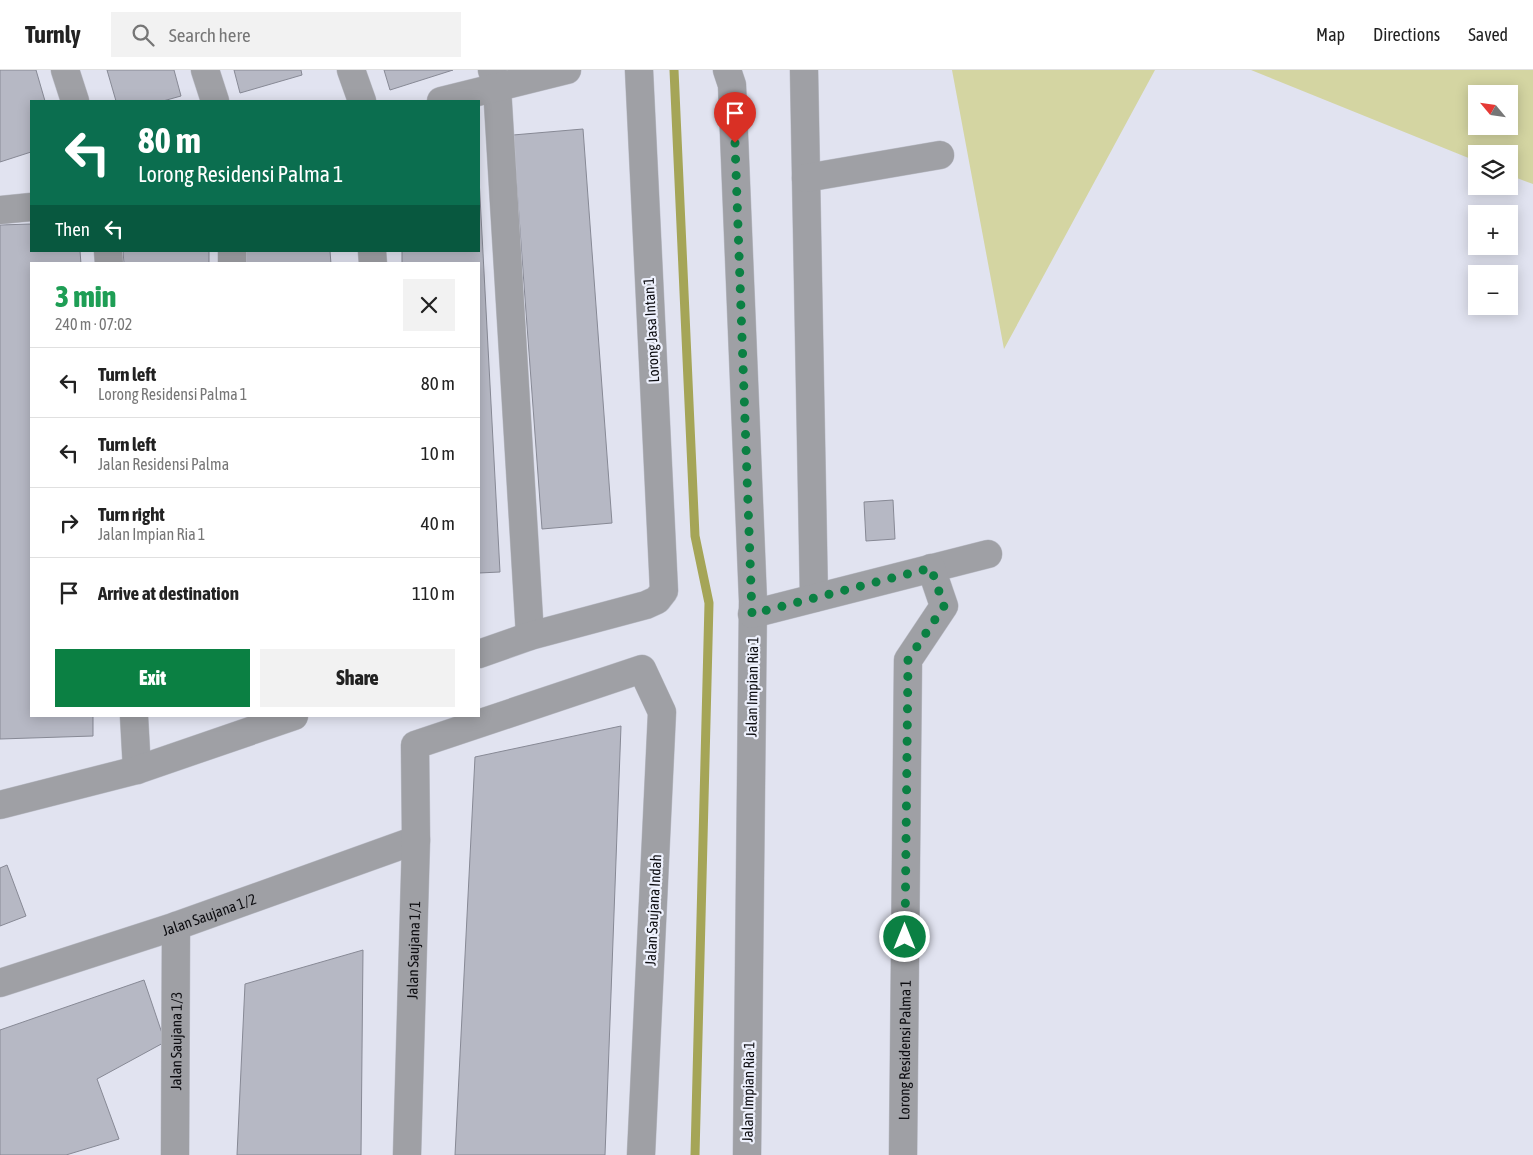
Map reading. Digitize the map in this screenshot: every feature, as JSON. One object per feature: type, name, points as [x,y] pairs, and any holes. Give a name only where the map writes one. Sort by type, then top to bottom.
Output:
[{"type":"street","points":[[65,70],[75,100]]},
{"type":"street","points":[[205,70],[215,100]]},
{"type":"street","points":[[351,70],[362,100]]},
{"type":"street","points":[[443,100],[495,79],[566,70]]},
{"type":"street","name":"Lorong Jasa Intan 1","points":[[530,636],[646,605],[657,600],[664,591],[639,70]]},
{"type":"street","name":"Jalan Impian Ria 1","points":[[727,70],[732,85],[752,614],[748,1155]]},
{"type":"street","points":[[804,70],[814,598]]},
{"type":"street","points":[[480,654],[530,636],[495,79]]},
{"type":"street","points":[[806,178],[940,155]]},
{"type":"street","points":[[0,210],[30,207]]},
{"type":"street","points":[[752,614],[988,554]]},
{"type":"street","name":"Lorong Residensi Palma 1","points":[[904,1155],[908,660],[944,606],[931,568]]},
{"type":"street","name":"Jalan Saujana Indah","points":[[415,746],[642,669],[662,712],[642,1155]]},
{"type":"street","points":[[134,717],[137,770]]},
{"type":"street","points":[[0,806],[137,770],[257,723],[289,717]]},
{"type":"street","name":"Jalan Saujana 1/1","points":[[407,1155],[416,840],[415,746]]},
{"type":"street","name":"Jalan Saujana 1/2","points":[[0,983],[176,926],[416,840]]},
{"type":"street","name":"Jalan Saujana 1/3","points":[[175,1155],[176,926]]},
{"type":"green space","points":[[952,70],[1155,70],[1004,349]]},
{"type":"green space","points":[[1251,70],[1533,70],[1533,184],[1518,178],[1518,145],[1468,145],[1468,158]]},
{"type":"building","points":[[0,70],[36,70],[45,100],[30,100],[30,152],[0,162]]},
{"type":"building","points":[[107,70],[174,70],[181,96],[167,100],[116,100]]},
{"type":"building","points":[[234,70],[301,70],[302,75],[240,93]]},
{"type":"building","points":[[384,70],[453,70],[390,90]]},
{"type":"building","points":[[583,129],[612,523],[542,529],[513,135]]},
{"type":"building","points":[[480,197],[500,572],[480,573],[480,262],[402,262],[402,252],[480,252]]},
{"type":"building","points":[[30,224],[30,252],[80,252],[81,262],[30,262],[30,717],[93,717],[93,736],[0,739],[0,225]]},
{"type":"building","points":[[123,252],[209,252],[209,262],[124,262]]},
{"type":"building","points":[[245,252],[330,252],[331,262],[245,262]]},
{"type":"building","points":[[893,500],[895,539],[866,541],[864,502]]},
{"type":"building","points":[[621,726],[605,1155],[455,1155],[475,757]]},
{"type":"building","points":[[7,865],[26,916],[0,926],[0,868]]},
{"type":"building","points":[[363,950],[361,1155],[237,1155],[245,984]]},
{"type":"building","points":[[144,980],[165,1042],[97,1079],[119,1139],[66,1155],[0,1155],[0,1030]]},
{"type":"waterway","points":[[674,70],[695,536],[709,603],[695,1155]]},
{"type":"route","points":[[735,143],[752,614],[931,568],[944,606],[908,660],[905,937]]}]
